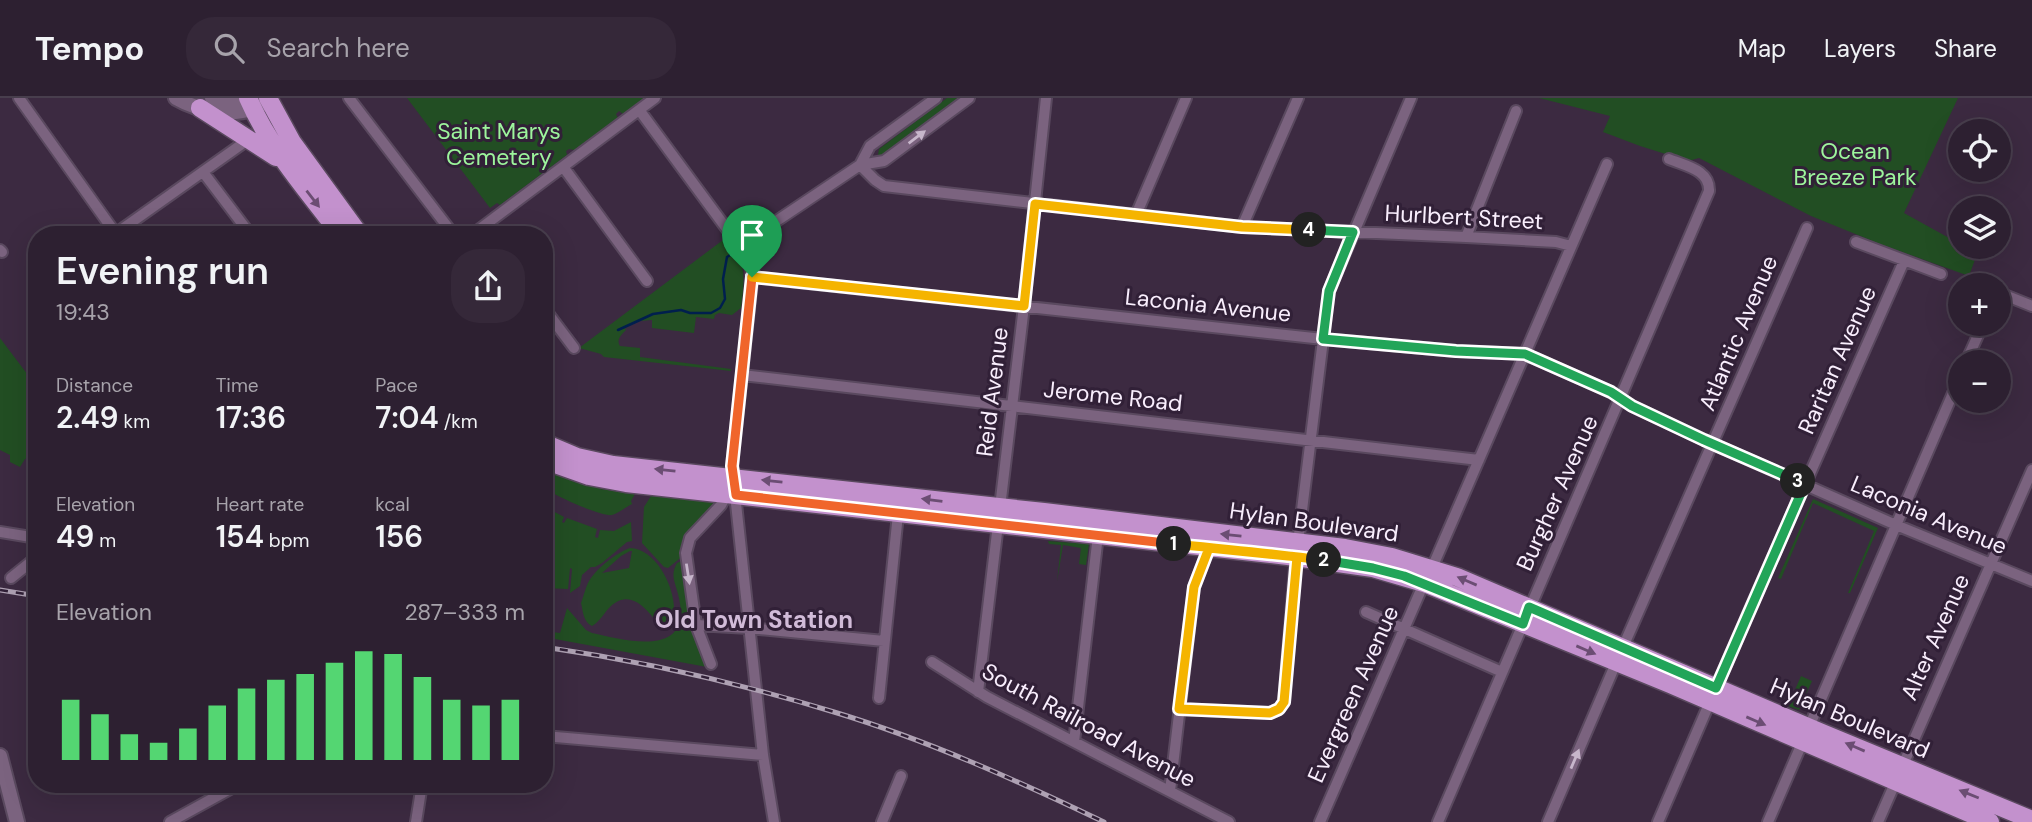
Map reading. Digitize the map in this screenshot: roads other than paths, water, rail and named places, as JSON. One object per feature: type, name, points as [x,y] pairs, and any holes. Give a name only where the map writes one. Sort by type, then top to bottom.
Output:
[{"type":"main road","points":[[260,101],[268,137],[334,226]]},
{"type":"main road","points":[[260,101],[353,226]]},
{"type":"main road","points":[[206,103],[248,138],[285,163]]},
{"type":"main road","name":"Hylan Boulevard","points":[[553,447],[568,454],[604,463],[732,489],[898,514],[999,515],[1098,535],[1209,548],[1361,550],[1428,575],[1898,773],[2032,820]]},
{"type":"main road","name":"Hylan Boulevard","points":[[553,464],[600,479],[999,515],[1298,550]]},
{"type":"main road","name":"Hylan Boulevard","points":[[1898,773],[1990,822]]},
{"type":"street","points":[[19,98],[110,226]]},
{"type":"street","points":[[176,98],[206,103],[234,112],[260,101]]},
{"type":"street","points":[[349,98],[447,226]]},
{"type":"street","points":[[491,226],[656,98]]},
{"type":"street","points":[[860,165],[870,146],[936,98]]},
{"type":"street","points":[[741,248],[860,165],[884,161],[969,98]]},
{"type":"street","name":"Reid Avenue","points":[[978,692],[1013,405],[1046,98]]},
{"type":"street","points":[[1136,215],[1185,98]]},
{"type":"street","points":[[1242,227],[1298,98]]},
{"type":"street","points":[[1179,709],[1270,713],[1284,702],[1298,550],[1329,291],[1411,98]]},
{"type":"street","points":[[640,111],[741,248],[749,262],[752,277],[732,466],[732,489],[763,755],[775,822]]},
{"type":"street","points":[[1466,237],[1516,111]]},
{"type":"street","points":[[127,226],[248,138]]},
{"type":"street","name":"Burgher Avenue","points":[[1438,822],[1710,191],[1709,180],[1702,173],[1669,159]]},
{"type":"street","name":"Evergreen Avenue","points":[[1320,822],[1607,164]]},
{"type":"street","name":"Hurlbert Street","points":[[860,165],[877,182],[890,187],[1035,204],[1242,227],[1556,242],[1571,246]]},
{"type":"street","points":[[564,168],[647,281]]},
{"type":"street","points":[[203,172],[244,226]]},
{"type":"street","name":"Atlantic Avenue","points":[[1548,822],[1807,228]]},
{"type":"street","points":[[1856,242],[1941,274]]},
{"type":"street","name":"Raritan Avenue","points":[[1658,822],[1904,261]]},
{"type":"street","name":"Laconia Avenue","points":[[752,277],[1323,339],[1456,351],[1525,354],[1611,392],[1632,406],[1713,444],[1896,525],[2032,580]]},
{"type":"street","points":[[2011,298],[2032,306]]},
{"type":"street","points":[[553,320],[574,348]]},
{"type":"street","name":"Jerome Road","points":[[742,375],[1479,460]]},
{"type":"street","points":[[1768,822],[1948,405]]},
{"type":"street","name":"Alter Avenue","points":[[1878,822],[2032,470]]},
{"type":"street","points":[[711,664],[696,625],[686,561],[687,545],[732,489]]},
{"type":"street","points":[[879,698],[898,514]]},
{"type":"street","points":[[0,532],[28,537]]},
{"type":"street","points":[[1074,742],[1098,535]]},
{"type":"street","points":[[1170,791],[1194,587],[1209,548]]},
{"type":"street","points":[[11,578],[28,564]]},
{"type":"street","points":[[1366,612],[1503,672]]},
{"type":"street","points":[[696,625],[884,641]]},
{"type":"street","name":"South Railroad Avenue","points":[[932,662],[978,692],[1229,822]]},
{"type":"street","points":[[553,737],[763,755]]},
{"type":"street","points":[[0,756],[17,822]]},
{"type":"street","points":[[887,821],[901,776]]},
{"type":"street","points":[[170,822],[223,793]]},
{"type":"street","points":[[416,822],[421,793]]},
{"type":"waterway","points":[[618,330],[653,314],[681,310],[711,313],[720,308],[725,299],[723,279],[727,257],[732,254]]},
{"type":"railway","points":[[0,590],[28,595]]},
{"type":"railway","points":[[553,648],[690,674],[869,723],[971,762],[1104,822]]},
{"type":"district","name":"Old Town Station","points":[[754,620]]},
{"type":"park label","name":"Saint Marys Cemetery","points":[[499,144]]},
{"type":"park label","name":"Ocean Breeze Park","points":[[1855,164]]}]
